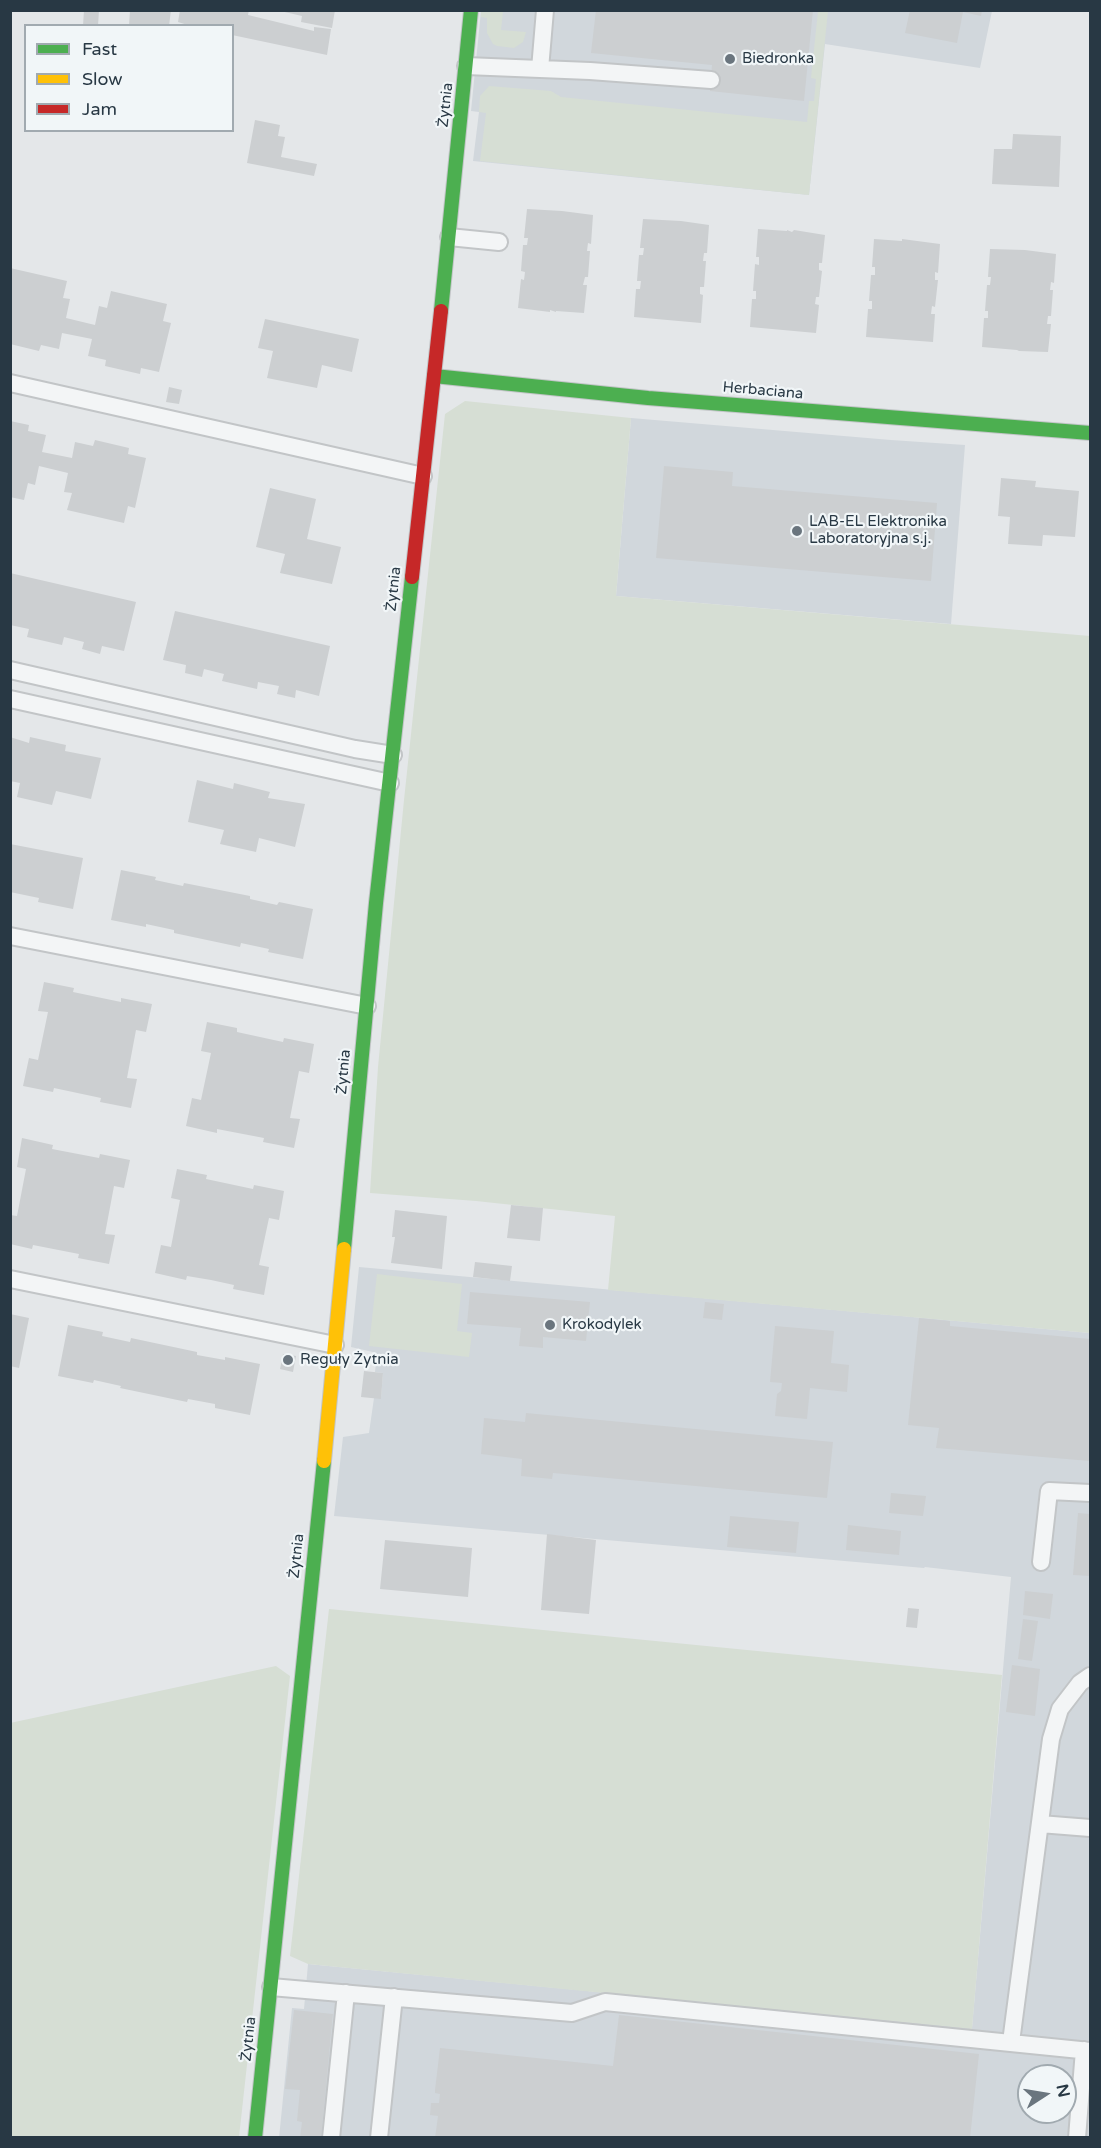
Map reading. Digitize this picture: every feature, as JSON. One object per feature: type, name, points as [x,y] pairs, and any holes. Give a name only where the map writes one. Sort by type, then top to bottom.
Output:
[{"type":"street","name":"Żytnia","points":[[255,2138],[367,1006],[471,10]]},
{"type":"street","name":"Herbaciana","points":[[434,376],[659,399],[1090,434]]},
{"type":"lane","points":[[540,69],[545,10]]},
{"type":"lane","points":[[466,66],[590,70],[711,80]]},
{"type":"lane","points":[[449,237],[499,242]]},
{"type":"lane","points":[[10,383],[423,476]]},
{"type":"lane","points":[[10,670],[355,749],[393,755]]},
{"type":"lane","points":[[10,699],[390,783]]},
{"type":"lane","points":[[10,936],[367,1006]]},
{"type":"lane","points":[[10,1279],[335,1345]]},
{"type":"lane","points":[[1041,1562],[1049,1491],[1090,1492]]},
{"type":"lane","points":[[1011,2042],[1040,1824],[1045,1768],[1051,1739],[1060,1709],[1080,1683],[1090,1676]]},
{"type":"lane","points":[[1040,1824],[1090,1828]]},
{"type":"lane","points":[[271,1987],[572,2013],[605,2002],[1088,2051],[1077,2138]]},
{"type":"lane","points":[[330,2138],[346,1993]]},
{"type":"lane","points":[[379,2138],[394,1997]]},
{"type":"shaded area","points":[[481,11],[992,11],[980,68],[825,44],[809,195],[473,161],[479,112],[471,111]]},
{"type":"shaded area","points":[[481,11],[503,11],[501,30],[526,32],[523,42],[514,48],[493,44],[487,33],[487,18],[481,17]]},
{"type":"shaded area","points":[[818,11],[828,11],[809,195],[480,161],[486,113],[479,112],[480,96],[489,86],[551,91],[561,97],[807,122],[809,101],[814,101],[816,79],[811,78]]},
{"type":"shaded area","points":[[465,401],[631,418],[616,596],[1090,636],[1090,1333],[608,1290],[615,1216],[476,1201],[370,1193],[378,1067],[445,414]]},
{"type":"shaded area","points":[[631,418],[965,445],[951,624],[616,596]]},
{"type":"shaded area","points":[[359,1267],[1090,1333],[1090,2137],[279,2138],[292,2008],[304,2009],[308,1964],[972,2028],[1011,1577],[925,1567],[334,1516],[343,1437],[369,1433],[374,1398],[381,1398],[383,1373],[375,1372],[377,1353],[351,1347]]},
{"type":"shaded area","points":[[377,1274],[462,1284],[457,1331],[472,1333],[469,1357],[369,1346]]},
{"type":"shaded area","points":[[329,1609],[1002,1675],[972,2029],[308,1964],[290,1956]]},
{"type":"shaded area","points":[[276,1666],[290,1676],[239,2137],[11,2137],[10,1723]]},
{"type":"building","points":[[84,10],[99,10],[98,24],[83,24]]},
{"type":"building","points":[[130,10],[171,10],[169,24],[129,24]]},
{"type":"building","points":[[180,10],[249,10],[248,15],[314,31],[314,27],[331,29],[327,55],[234,35],[234,24],[178,22]]},
{"type":"building","points":[[276,10],[335,10],[332,28],[301,22],[302,16]]},
{"type":"building","name":"Biedronka","points":[[596,10],[813,10],[804,101],[710,91],[712,65],[591,53]]},
{"type":"building","points":[[910,10],[982,10],[981,16],[963,12],[957,43],[905,33]]},
{"type":"building","points":[[255,120],[280,125],[278,136],[285,137],[281,157],[317,164],[314,176],[247,163]]},
{"type":"building","points":[[1013,134],[1061,136],[1059,187],[992,184],[994,149],[1012,149]]},
{"type":"building","points":[[527,209],[593,215],[591,244],[588,243],[587,251],[590,251],[588,277],[585,277],[583,285],[587,285],[584,313],[518,308],[521,279],[524,280],[525,272],[521,271],[523,245],[527,245],[528,238],[524,238]]},
{"type":"building","points":[[643,219],[709,225],[707,253],[704,253],[703,261],[706,261],[704,287],[700,287],[700,294],[703,295],[701,323],[634,317],[636,289],[640,289],[641,281],[637,281],[639,255],[643,255],[644,248],[640,248]]},
{"type":"building","points":[[758,229],[792,232],[794,230],[825,235],[822,263],[819,263],[819,270],[822,271],[819,297],[816,297],[815,304],[819,305],[816,333],[750,327],[752,299],[756,299],[756,291],[753,291],[755,264],[759,265],[759,257],[756,257]]},
{"type":"building","points":[[874,239],[902,241],[902,239],[940,244],[938,273],[935,272],[935,280],[938,280],[935,307],[932,306],[931,314],[935,314],[933,342],[866,337],[868,309],[872,309],[872,301],[869,301],[871,275],[875,275],[875,267],[872,267]]},
{"type":"building","points":[[990,249],[1056,254],[1054,283],[1051,282],[1050,290],[1053,290],[1051,316],[1048,316],[1047,324],[1051,324],[1048,352],[982,347],[984,318],[988,318],[988,311],[985,311],[987,285],[990,285],[991,277],[988,277]]},
{"type":"building","points":[[10,268],[67,281],[63,298],[70,299],[66,318],[95,325],[99,306],[107,308],[111,291],[167,304],[163,321],[171,323],[159,372],[141,368],[140,374],[105,366],[106,360],[88,356],[92,339],[62,333],[59,349],[41,345],[39,351],[10,344]]},
{"type":"building","points":[[265,319],[359,339],[352,372],[322,365],[317,388],[267,378],[273,351],[258,348]]},
{"type":"building","points":[[169,387],[182,390],[179,404],[166,402]]},
{"type":"building","points":[[10,421],[29,425],[28,431],[46,435],[42,452],[72,458],[75,442],[93,446],[95,440],[129,448],[128,454],[146,458],[135,508],[128,506],[124,523],[67,510],[72,493],[64,492],[68,473],[39,466],[35,485],[28,483],[24,500],[10,497]]},
{"type":"building","name":"LAB-EL Elektronika Laboratoryjna s.j.","points":[[664,466],[733,472],[732,486],[937,503],[931,581],[656,558]]},
{"type":"building","points":[[1001,478],[1036,481],[1035,487],[1079,491],[1075,537],[1043,535],[1042,546],[1008,544],[1010,517],[998,516]]},
{"type":"building","points":[[270,488],[316,499],[307,539],[341,547],[332,584],[280,573],[285,554],[256,547]]},
{"type":"building","points":[[10,573],[136,602],[124,651],[102,646],[100,654],[82,649],[84,642],[64,637],[62,645],[27,637],[29,629],[10,625]]},
{"type":"building","points":[[175,611],[330,646],[319,696],[296,690],[295,698],[277,694],[279,686],[258,682],[257,689],[222,681],[224,674],[204,669],[202,677],[185,673],[186,665],[163,660]]},
{"type":"building","points":[[10,737],[29,743],[30,737],[66,745],[65,751],[101,758],[91,799],[56,791],[52,805],[17,797],[20,783],[10,781]]},
{"type":"building","points":[[197,780],[233,789],[234,783],[270,792],[268,798],[305,804],[295,847],[259,838],[256,852],[220,844],[224,830],[188,822]]},
{"type":"building","points":[[10,844],[83,858],[73,909],[38,902],[39,898],[10,892]]},
{"type":"building","points":[[121,870],[156,877],[155,880],[183,886],[184,883],[250,896],[250,899],[277,905],[279,902],[313,909],[303,959],[268,952],[269,949],[241,943],[240,947],[174,933],[174,930],[146,924],[146,927],[111,920]]},
{"type":"building","points":[[44,982],[74,988],[73,992],[121,1002],[121,998],[152,1004],[146,1032],[136,1030],[127,1078],[137,1079],[131,1108],[100,1102],[101,1098],[54,1088],[53,1092],[23,1086],[29,1058],[38,1060],[48,1012],[38,1011]]},
{"type":"building","points":[[207,1022],[237,1028],[237,1032],[283,1042],[284,1038],[314,1044],[309,1073],[299,1071],[290,1118],[300,1119],[294,1148],[263,1142],[264,1138],[217,1129],[217,1133],[186,1126],[192,1098],[201,1100],[211,1053],[201,1051]]},
{"type":"building","points":[[22,1138],[53,1145],[52,1149],[99,1158],[100,1154],[130,1160],[124,1188],[114,1186],[105,1234],[115,1235],[109,1264],[78,1258],[79,1254],[33,1245],[32,1249],[10,1244],[10,1215],[17,1216],[26,1169],[17,1167]]},
{"type":"building","points":[[177,1169],[207,1175],[206,1179],[253,1189],[254,1185],[284,1191],[279,1220],[269,1218],[259,1265],[269,1267],[264,1295],[233,1289],[234,1285],[211,1280],[187,1276],[186,1280],[155,1273],[161,1245],[171,1247],[180,1200],[171,1198]]},
{"type":"building","points":[[511,1205],[543,1208],[540,1241],[507,1238]]},
{"type":"building","points":[[395,1210],[447,1216],[442,1269],[391,1263],[395,1237],[392,1237]]},
{"type":"building","points":[[475,1262],[512,1266],[510,1281],[473,1277]]},
{"type":"building","points":[[470,1292],[590,1302],[586,1341],[543,1337],[543,1348],[519,1346],[521,1328],[467,1324]]},
{"type":"building","points":[[705,1302],[724,1304],[722,1320],[703,1318]]},
{"type":"building","points":[[10,1314],[29,1318],[19,1368],[10,1366]]},
{"type":"building","points":[[919,1318],[950,1321],[950,1326],[1090,1339],[1090,1461],[936,1448],[939,1428],[908,1425]]},
{"type":"building","points":[[68,1325],[103,1332],[102,1336],[130,1342],[131,1338],[197,1352],[197,1355],[225,1360],[225,1357],[260,1364],[250,1415],[215,1408],[215,1404],[188,1399],[187,1402],[94,1380],[93,1383],[58,1376]]},
{"type":"building","points":[[775,1326],[834,1331],[831,1363],[849,1365],[847,1392],[810,1388],[807,1419],[775,1416],[777,1394],[781,1391],[782,1383],[770,1382]]},
{"type":"building","name":"Reguły Żytnia","points":[[283,1354],[296,1356],[293,1372],[280,1369]]},
{"type":"building","points":[[364,1371],[383,1373],[381,1399],[361,1397]]},
{"type":"building","points":[[526,1413],[833,1442],[827,1498],[553,1473],[552,1479],[521,1476],[522,1459],[481,1454],[484,1418],[525,1422]]},
{"type":"building","points":[[891,1493],[926,1496],[923,1516],[889,1513]]},
{"type":"building","points":[[1078,1513],[1090,1514],[1090,1576],[1073,1575]]},
{"type":"building","points":[[730,1516],[799,1522],[796,1553],[727,1547]]},
{"type":"building","points":[[848,1525],[901,1531],[899,1555],[846,1550]]},
{"type":"building","points":[[547,1534],[596,1540],[589,1614],[541,1610]]},
{"type":"building","points":[[385,1540],[472,1548],[468,1597],[380,1589]]},
{"type":"building","points":[[1025,1591],[1053,1594],[1050,1619],[1023,1615]]},
{"type":"building","points":[[908,1608],[919,1609],[917,1628],[906,1627]]},
{"type":"building","points":[[1023,1619],[1038,1621],[1032,1661],[1018,1659]]},
{"type":"building","points":[[1012,1665],[1040,1669],[1035,1716],[1006,1712]]},
{"type":"building","points":[[294,2010],[333,2014],[321,2138],[300,2138],[302,2122],[297,2121],[300,2090],[285,2089]]},
{"type":"building","points":[[619,2015],[979,2054],[970,2138],[435,2138],[438,2116],[430,2115],[431,2103],[439,2103],[440,2094],[435,2093],[435,2090],[440,2048],[613,2066]]},
{"type":"traffic: fast","points":[[441,311],[471,10]]},
{"type":"traffic: fast","points":[[434,376],[648,398],[1090,433]]},
{"type":"traffic: fast","points":[[344,1249],[376,903],[412,577]]},
{"type":"traffic: fast","points":[[255,2138],[324,1461]]},
{"type":"traffic: slow","points":[[324,1461],[344,1249]]},
{"type":"traffic: jam","points":[[412,577],[441,311]]},
{"type":"place","name":"Biedronka","points":[[730,59]]},
{"type":"place","name":"LAB-EL Elektronika Laboratoryjna s.j.","points":[[797,531]]},
{"type":"place","name":"Krokodylek","points":[[550,1325]]},
{"type":"place","name":"Reguły Żytnia","points":[[288,1360]]}]
